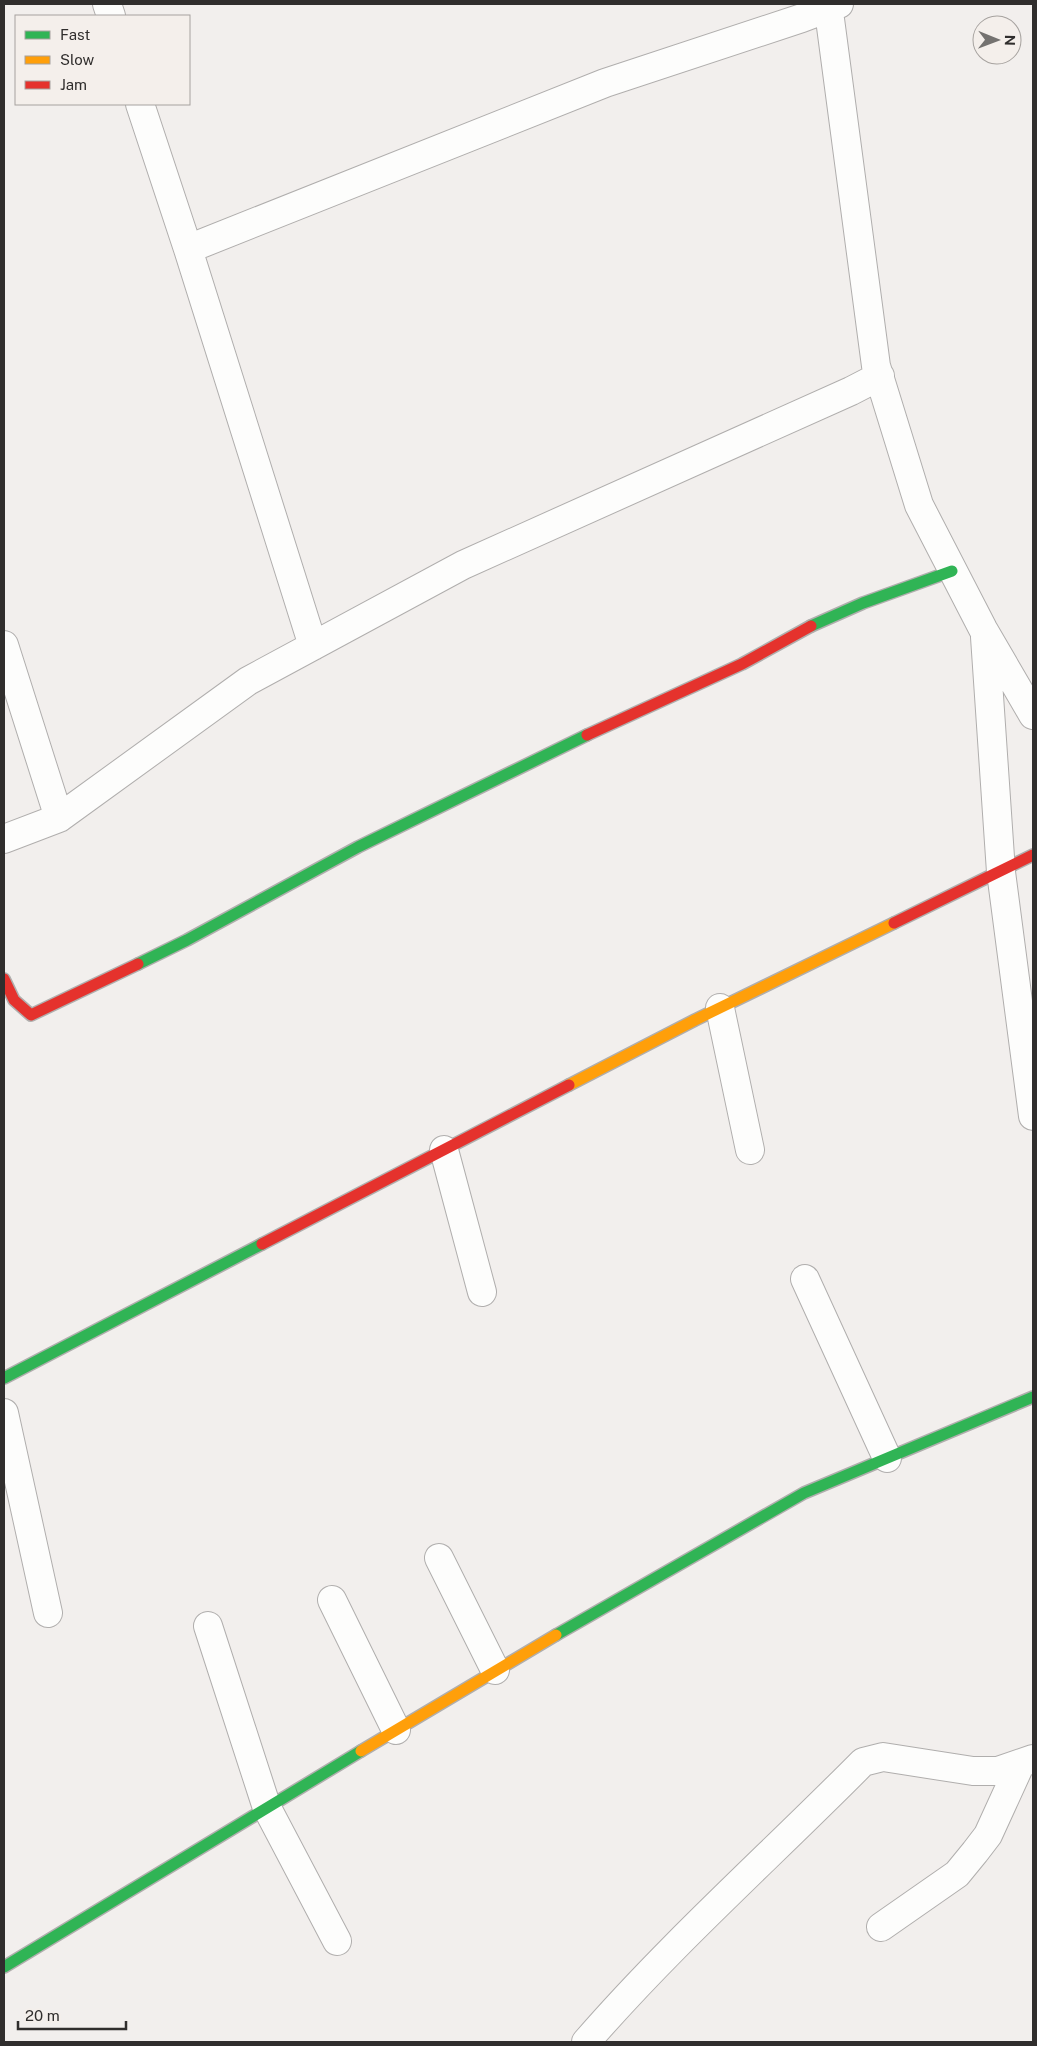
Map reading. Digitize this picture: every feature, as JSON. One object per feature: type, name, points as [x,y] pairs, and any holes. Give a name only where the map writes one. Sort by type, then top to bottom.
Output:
[{"type":"street","points":[[188,249],[604,83],[832,5],[876,366],[919,505],[985,632],[1033,715]]},
{"type":"street","points":[[140,105],[188,249],[313,646]]},
{"type":"street","points":[[4,839],[59,818],[248,681],[463,565],[842,395],[880,376]]},
{"type":"street","points":[[4,978],[11,999],[31,1015],[187,940],[358,847],[626,716],[742,664],[800,630],[863,603],[952,570]]},
{"type":"street","points":[[985,632],[1001,872],[1033,1116]]},
{"type":"street","points":[[4,645],[59,818]]},
{"type":"street","points":[[4,1378],[720,1008],[1033,855]]},
{"type":"street","points":[[720,1008],[750,1150]]},
{"type":"street","points":[[444,1150],[482,1292]]},
{"type":"street","points":[[805,1279],[887,1458]]},
{"type":"street","points":[[4,1967],[495,1670],[804,1493],[1033,1397]]},
{"type":"street","points":[[4,1413],[48,1613]]},
{"type":"street","points":[[439,1558],[495,1670]]},
{"type":"street","points":[[332,1600],[396,1730]]},
{"type":"street","points":[[208,1626],[267,1808],[337,1941]]},
{"type":"street","points":[[586,2042],[719,1904],[863,1762],[883,1757],[973,1771],[998,1771],[1026,1762]]},
{"type":"street","points":[[881,1927],[956,1874],[976,1852],[988,1835],[1026,1762]]},
{"type":"traffic: fast","points":[[811,626],[863,603],[952,571]]},
{"type":"traffic: fast","points":[[138,964],[187,940],[358,847],[587,735]]},
{"type":"traffic: fast","points":[[4,1378],[262,1244]]},
{"type":"traffic: fast","points":[[556,1635],[804,1493],[1033,1397]]},
{"type":"traffic: fast","points":[[4,1967],[361,1751]]},
{"type":"traffic: slow","points":[[569,1085],[695,1020],[894,923]]},
{"type":"traffic: slow","points":[[361,1751],[556,1635]]},
{"type":"traffic: jam","points":[[587,735],[742,664],[811,626]]},
{"type":"traffic: jam","points":[[894,923],[1033,855]]},
{"type":"traffic: jam","points":[[4,979],[14,1000],[31,1015],[138,964]]},
{"type":"traffic: jam","points":[[262,1244],[569,1085]]}]
